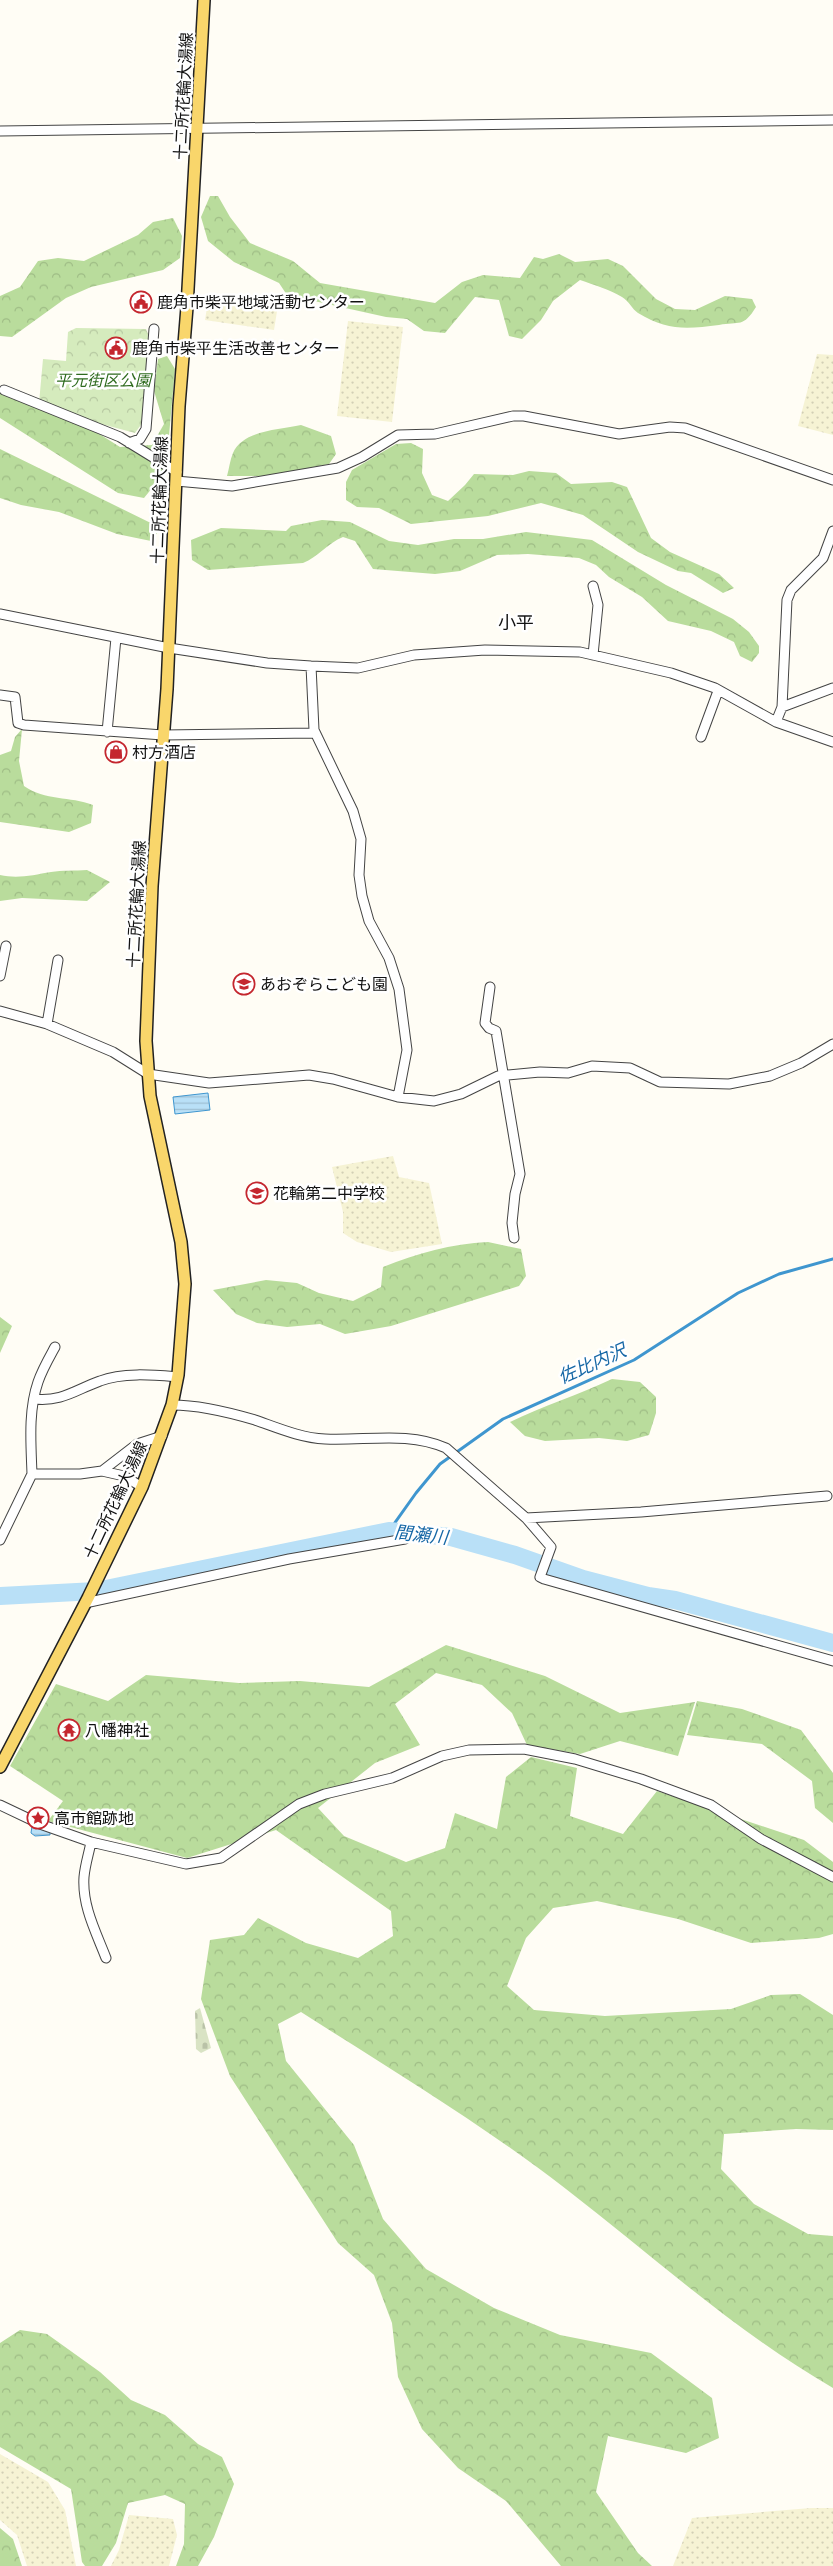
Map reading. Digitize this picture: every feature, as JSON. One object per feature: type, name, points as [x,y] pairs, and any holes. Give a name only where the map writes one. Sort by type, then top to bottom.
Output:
[{"type":"main road","name":"十二所花輪大湯線","points":[[0,1767],[87,1600],[142,1487],[162,1436],[172,1405],[178,1377],[183,1332],[185,1284],[181,1242],[159,1144],[148,1074],[146,1041],[152,886],[169,648],[176,476],[204,0]]},
{"type":"street","points":[[0,131],[197,130],[833,120]]},
{"type":"street","points":[[129,443],[140,439],[146,429],[154,329]]},
{"type":"street","points":[[4,390],[129,443],[176,476],[232,486],[338,468],[362,457],[398,435],[435,434],[513,416],[524,416],[619,434],[670,427],[685,428],[833,480]]},
{"type":"street","points":[[776,722],[782,707],[787,600],[791,590],[822,558],[833,531]]},
{"type":"street","points":[[593,586],[598,605],[593,655]]},
{"type":"street","points":[[0,614],[169,648],[267,663],[311,666],[358,668],[414,655],[485,650],[580,652],[671,673],[718,690],[776,722],[833,742]]},
{"type":"street","points":[[107,732],[116,638]]},
{"type":"street","points":[[311,666],[315,733],[352,811],[361,839],[359,875],[362,896],[369,921],[389,958],[399,989],[407,1050],[398,1097]]},
{"type":"street","points":[[782,707],[833,688]]},
{"type":"street","points":[[701,737],[718,690]]},
{"type":"street","points":[[0,695],[15,697],[18,723],[107,732],[163,735],[315,733]]},
{"type":"street","points":[[0,976],[6,946]]},
{"type":"street","points":[[47,1024],[58,960]]},
{"type":"street","points":[[490,987],[485,1023],[489,1028],[496,1030],[520,1174],[515,1194],[512,1223],[514,1238]]},
{"type":"street","points":[[0,1011],[47,1024],[114,1052],[148,1074],[209,1083],[308,1076],[333,1079],[398,1097],[434,1101],[461,1094],[498,1076],[540,1072],[568,1073],[592,1066],[630,1068],[660,1082],[729,1084],[770,1076],[801,1063],[833,1044]]},
{"type":"street","points":[[0,1540],[32,1474],[30,1436],[34,1399],[38,1381],[55,1347]]},
{"type":"street","points":[[34,1399],[51,1401],[74,1394],[101,1380],[130,1376],[178,1377]]},
{"type":"street","points":[[172,1405],[205,1408],[290,1432],[323,1439],[418,1438],[446,1448],[526,1518],[551,1547],[540,1577],[559,1585],[833,1661]]},
{"type":"street","points":[[102,1471],[137,1444],[162,1436]]},
{"type":"street","points":[[32,1474],[80,1474],[102,1471],[124,1476],[142,1487]]},
{"type":"street","points":[[526,1518],[641,1512],[827,1496]]},
{"type":"street","points":[[87,1600],[289,1558],[405,1539]]},
{"type":"street","points":[[0,1805],[40,1824],[91,1842],[186,1864],[221,1858],[299,1804],[326,1794],[392,1778],[442,1756],[469,1750],[524,1749],[574,1759],[622,1773],[711,1805],[761,1839],[833,1877]]},
{"type":"street","points":[[91,1842],[84,1877],[85,1899],[90,1921],[106,1958]]},
{"type":"shaded area","points":[[209,295],[278,305],[274,330],[205,320]]},
{"type":"shaded area","points":[[348,321],[403,327],[392,422],[337,416]]},
{"type":"shaded area","points":[[817,354],[833,355],[833,435],[798,426]]},
{"type":"shaded area","points":[[393,1156],[399,1177],[429,1183],[442,1244],[391,1252],[357,1242],[343,1233],[343,1212],[332,1167]]},
{"type":"shaded area","points":[[0,2454],[48,2482],[65,2510],[76,2566],[27,2566],[17,2535],[0,2520]]},
{"type":"shaded area","points":[[811,2508],[833,2508],[833,2566],[673,2566],[692,2518]]},
{"type":"shaded area","points":[[129,2515],[173,2519],[177,2535],[169,2566],[111,2566],[119,2550]]},
{"type":"green space","points":[[210,196],[218,196],[230,217],[250,243],[293,261],[320,283],[435,303],[462,282],[483,275],[520,278],[534,257],[543,259],[559,254],[575,262],[608,259],[623,266],[656,299],[675,309],[695,310],[725,296],[752,299],[756,307],[748,318],[740,322],[687,328],[668,326],[648,319],[638,313],[617,294],[580,280],[553,301],[541,320],[522,339],[509,336],[499,300],[475,297],[445,333],[424,331],[407,319],[386,317],[287,295],[279,283],[234,262],[208,241],[201,217]]},
{"type":"green space","points":[[173,218],[182,236],[180,258],[163,270],[91,287],[66,298],[12,337],[0,336],[0,296],[20,287],[38,261],[58,258],[84,261],[138,235],[153,222]]},
{"type":"green space","name":"平元街区公園","points":[[76,328],[146,329],[148,334],[143,422],[135,433],[94,422],[39,403],[43,359],[66,361],[68,332]]},
{"type":"green space","points":[[167,356],[175,369],[167,458],[161,477],[144,498],[118,493],[0,418],[0,391],[74,418],[120,447],[152,445],[164,424],[154,391],[158,359]]},
{"type":"green space","points":[[301,425],[331,436],[336,454],[329,464],[269,476],[227,476],[233,453],[238,445],[245,440],[262,432]]},
{"type":"green space","points":[[411,443],[423,449],[422,473],[432,495],[448,501],[474,474],[513,475],[529,471],[556,473],[571,484],[612,482],[627,487],[651,538],[670,552],[719,574],[734,588],[723,593],[691,573],[678,571],[638,552],[583,515],[541,503],[488,516],[411,524],[379,508],[357,507],[346,500],[346,482],[352,470],[396,444]]},
{"type":"green space","points":[[0,449],[161,528],[151,541],[117,534],[59,512],[21,505],[0,498]]},
{"type":"green space","points":[[322,520],[350,522],[389,541],[418,545],[454,539],[483,539],[526,532],[592,540],[666,585],[733,619],[749,632],[759,646],[759,653],[752,662],[740,656],[734,642],[711,631],[668,621],[642,597],[609,577],[596,565],[579,558],[528,554],[497,555],[460,571],[435,574],[373,569],[355,541],[343,537],[303,563],[208,570],[192,560],[191,540],[221,528],[286,531],[291,526]]},
{"type":"green space","points":[[22,729],[19,761],[24,786],[40,794],[93,805],[91,823],[69,832],[0,822],[0,755],[11,751],[15,737]]},
{"type":"green space","points":[[87,870],[110,882],[87,901],[22,898],[0,901],[0,875],[19,877],[55,871]]},
{"type":"green space","points":[[488,1242],[521,1249],[526,1276],[519,1286],[391,1326],[345,1334],[320,1324],[287,1327],[257,1323],[236,1314],[213,1290],[266,1280],[297,1283],[319,1293],[353,1301],[381,1287],[383,1267],[435,1250]]},
{"type":"green space","points":[[0,1317],[12,1326],[0,1353]]},
{"type":"green space","points":[[612,1379],[640,1382],[656,1397],[656,1413],[649,1435],[627,1441],[599,1438],[545,1441],[525,1436],[510,1422],[535,1411]]},
{"type":"green space","points":[[446,1645],[545,1676],[620,1713],[695,1702],[678,1756],[620,1741],[580,1754],[527,1745],[512,1713],[482,1685],[436,1673],[395,1704],[420,1745],[375,1763],[318,1808],[344,1836],[406,1862],[445,1848],[455,1813],[497,1829],[506,1777],[531,1757],[577,1768],[570,1816],[623,1834],[657,1791],[804,1840],[833,1862],[833,1934],[819,1938],[751,1943],[678,1919],[597,1901],[553,1908],[526,1938],[507,1986],[534,2010],[605,2016],[731,2009],[771,1995],[800,1994],[833,2015],[833,2130],[796,2129],[724,2134],[721,2169],[754,2204],[808,2234],[833,2236],[833,2388],[763,2343],[696,2293],[534,2165],[435,2098],[301,2012],[278,2024],[286,2061],[354,2145],[383,2219],[426,2269],[494,2308],[560,2335],[651,2353],[712,2398],[719,2438],[686,2453],[608,2436],[596,2492],[638,2553],[652,2566],[561,2566],[506,2501],[458,2468],[422,2429],[398,2377],[392,2323],[374,2275],[338,2243],[230,2076],[201,1999],[210,1940],[244,1935],[258,1918],[306,1943],[358,1958],[393,1936],[391,1911],[276,1830],[187,1858],[48,1821],[63,1801],[10,1766],[56,1684],[108,1701],[146,1675],[239,1683],[300,1681],[369,1687]]},
{"type":"green space","points":[[697,1701],[742,1709],[801,1730],[833,1773],[833,1823],[815,1808],[812,1781],[762,1744],[687,1735]]},
{"type":"green space","points":[[200,2008],[211,2048],[201,2053],[196,2049],[195,2011]]},
{"type":"green space","points":[[20,2330],[47,2334],[100,2372],[131,2400],[165,2415],[198,2444],[222,2457],[234,2484],[214,2537],[198,2566],[176,2566],[184,2544],[185,2504],[165,2495],[128,2503],[116,2543],[102,2566],[85,2566],[82,2562],[71,2489],[0,2447],[0,2343]]},
{"type":"green space","points":[[0,2528],[13,2539],[22,2566],[0,2566]]},
{"type":"water","points":[[208,1093],[210,1110],[175,1114],[173,1097]]},
{"type":"water","points":[[32,1826],[50,1832],[50,1835],[35,1836],[31,1833]]},
{"type":"waterway","name":"佐比内沢","points":[[389,1531],[416,1493],[440,1464],[503,1419],[634,1360],[738,1293],[779,1274],[833,1259]]},
{"type":"waterway","name":"間瀬川","points":[[0,1596],[96,1591],[389,1531],[451,1537],[515,1555],[583,1579],[648,1596],[675,1600],[833,1643]]},
{"type":"place","name":"鹿角市柴平地域活動センター","points":[[141,302]]},
{"type":"place","name":"鹿角市柴平生活改善センター","points":[[116,348]]},
{"type":"place","name":"村方酒店","points":[[116,752]]},
{"type":"place","name":"あおぞらこども園","points":[[244,984]]},
{"type":"place","name":"花輪第二中学校","points":[[257,1193]]},
{"type":"place","name":"八幡神社","points":[[69,1730]]},
{"type":"place","name":"高市館跡地","points":[[38,1818]]},
{"type":"district","name":"小平","points":[[516,623]]}]
